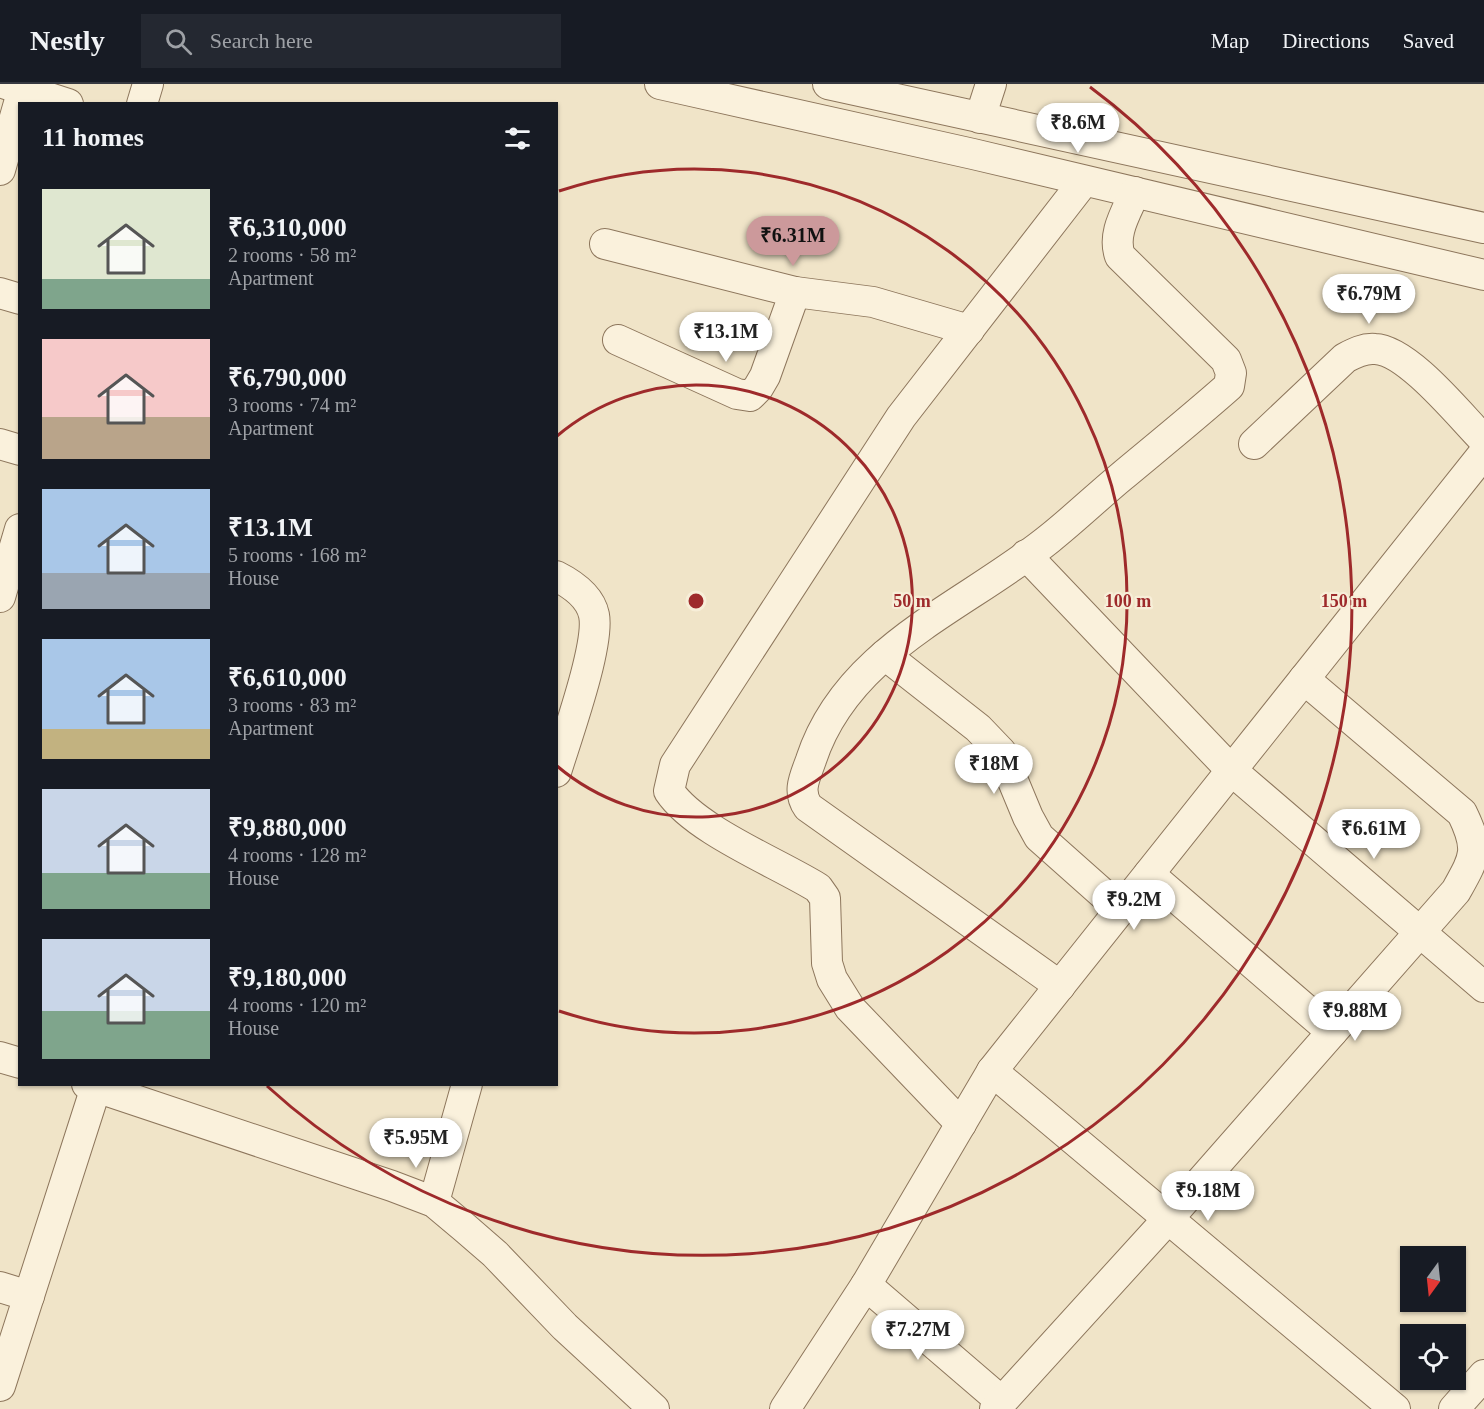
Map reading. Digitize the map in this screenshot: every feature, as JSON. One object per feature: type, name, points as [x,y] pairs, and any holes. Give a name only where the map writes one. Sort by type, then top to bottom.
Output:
[{"type":"street","points":[[143,102],[148,84]]},
{"type":"street","points":[[660,84],[1135,192],[1484,275]]},
{"type":"street","points":[[828,84],[1484,228]]},
{"type":"street","points":[[980,118],[991,84]]},
{"type":"street","points":[[0,170],[14,87],[62,102]]},
{"type":"street","points":[[961,1124],[850,1008],[832,979],[827,963],[825,898],[818,888],[726,838],[675,801],[669,791],[675,765],[901,417],[1084,181]]},
{"type":"street","points":[[1060,986],[808,807],[802,799],[801,789],[819,735],[827,720],[868,668],[1048,540],[1229,386],[1231,373],[1226,360],[1120,256],[1116,244],[1117,235],[1135,192]]},
{"type":"street","points":[[605,244],[795,292],[873,302],[969,330]]},
{"type":"street","points":[[0,292],[18,298]]},
{"type":"street","points":[[618,340],[737,394],[750,396],[765,376],[795,292]]},
{"type":"street","points":[[1254,444],[1345,358],[1360,351],[1376,348],[1393,353],[1413,369],[1484,440]]},
{"type":"street","points":[[0,444],[18,449]]},
{"type":"street","points":[[785,1409],[866,1285],[992,1071],[1484,453]]},
{"type":"street","points":[[0,597],[18,536]]},
{"type":"street","points":[[1026,555],[1231,770],[1484,987]]},
{"type":"street","points":[[558,577],[572,584],[587,599],[594,615],[591,650],[558,765]]},
{"type":"street","points":[[885,655],[978,728],[1001,752],[1028,817],[1039,837],[1120,909]]},
{"type":"street","points":[[866,1285],[998,1405],[1167,1220],[1456,891],[1473,861],[1473,837],[1462,813],[1304,679]]},
{"type":"street","points":[[1149,874],[1332,1032]]},
{"type":"street","points":[[0,1057],[18,1062]]},
{"type":"street","points":[[992,1071],[1395,1409]]},
{"type":"street","points":[[0,1386],[93,1086],[434,1202],[495,1254],[565,1327],[654,1409]]},
{"type":"street","points":[[434,1202],[466,1086]]},
{"type":"street","points":[[0,1287],[29,1296]]},
{"type":"street","points":[[1454,1409],[1484,1375]]}]
